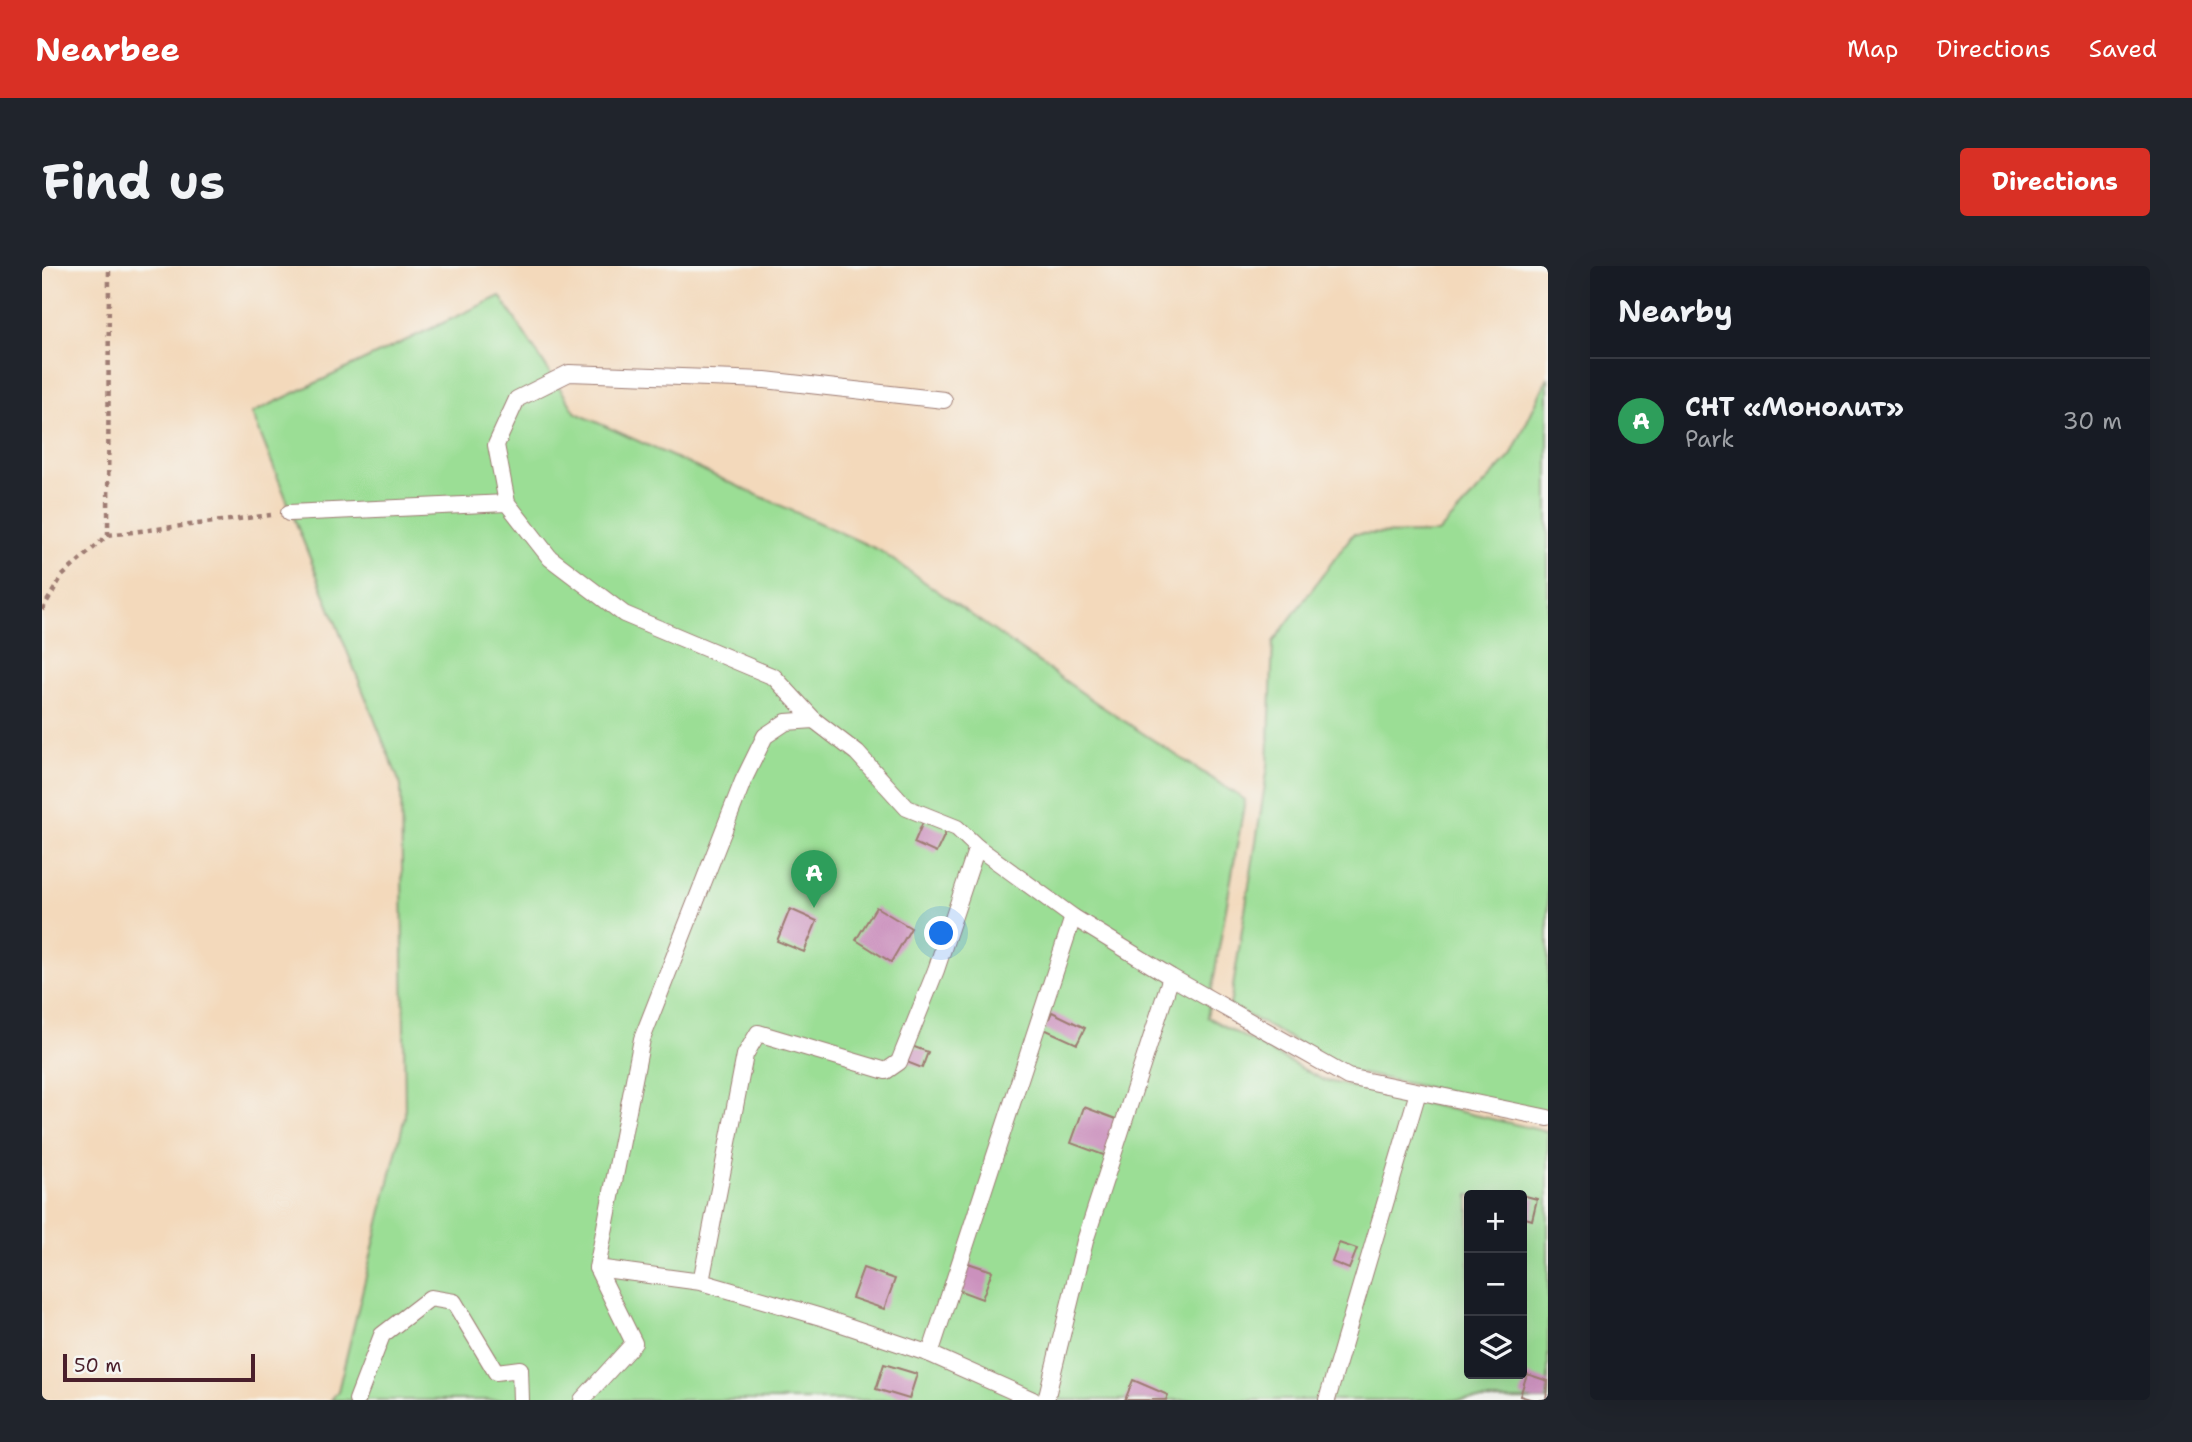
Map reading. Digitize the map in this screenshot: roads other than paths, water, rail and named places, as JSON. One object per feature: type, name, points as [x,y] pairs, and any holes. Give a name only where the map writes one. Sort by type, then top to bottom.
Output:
[{"type":"lane","points":[[944,400],[765,380],[569,373],[517,399],[496,445],[507,503],[550,558],[624,614],[774,677],[814,720],[858,753],[907,808],[957,828],[977,847],[1073,917],[1171,977],[1348,1077],[1548,1118]]},
{"type":"lane","points":[[289,513],[507,503]]},
{"type":"lane","points":[[582,1400],[634,1343],[597,1268],[642,1040],[743,781],[765,736],[786,722],[814,720]]},
{"type":"lane","points":[[701,1282],[745,1055],[758,1033],[886,1071],[899,1062],[936,970],[977,847]]},
{"type":"lane","points":[[930,1354],[1073,917]]},
{"type":"lane","points":[[1046,1400],[1085,1241],[1171,977]]},
{"type":"lane","points":[[1327,1400],[1418,1092]]},
{"type":"lane","points":[[597,1268],[701,1282],[821,1317],[930,1354],[1033,1400]]},
{"type":"lane","points":[[357,1400],[382,1335],[430,1298],[454,1302],[496,1372],[520,1369],[521,1400]]},
{"type":"place","name":"СНТ «Монолит»","points":[[814,908]]}]
